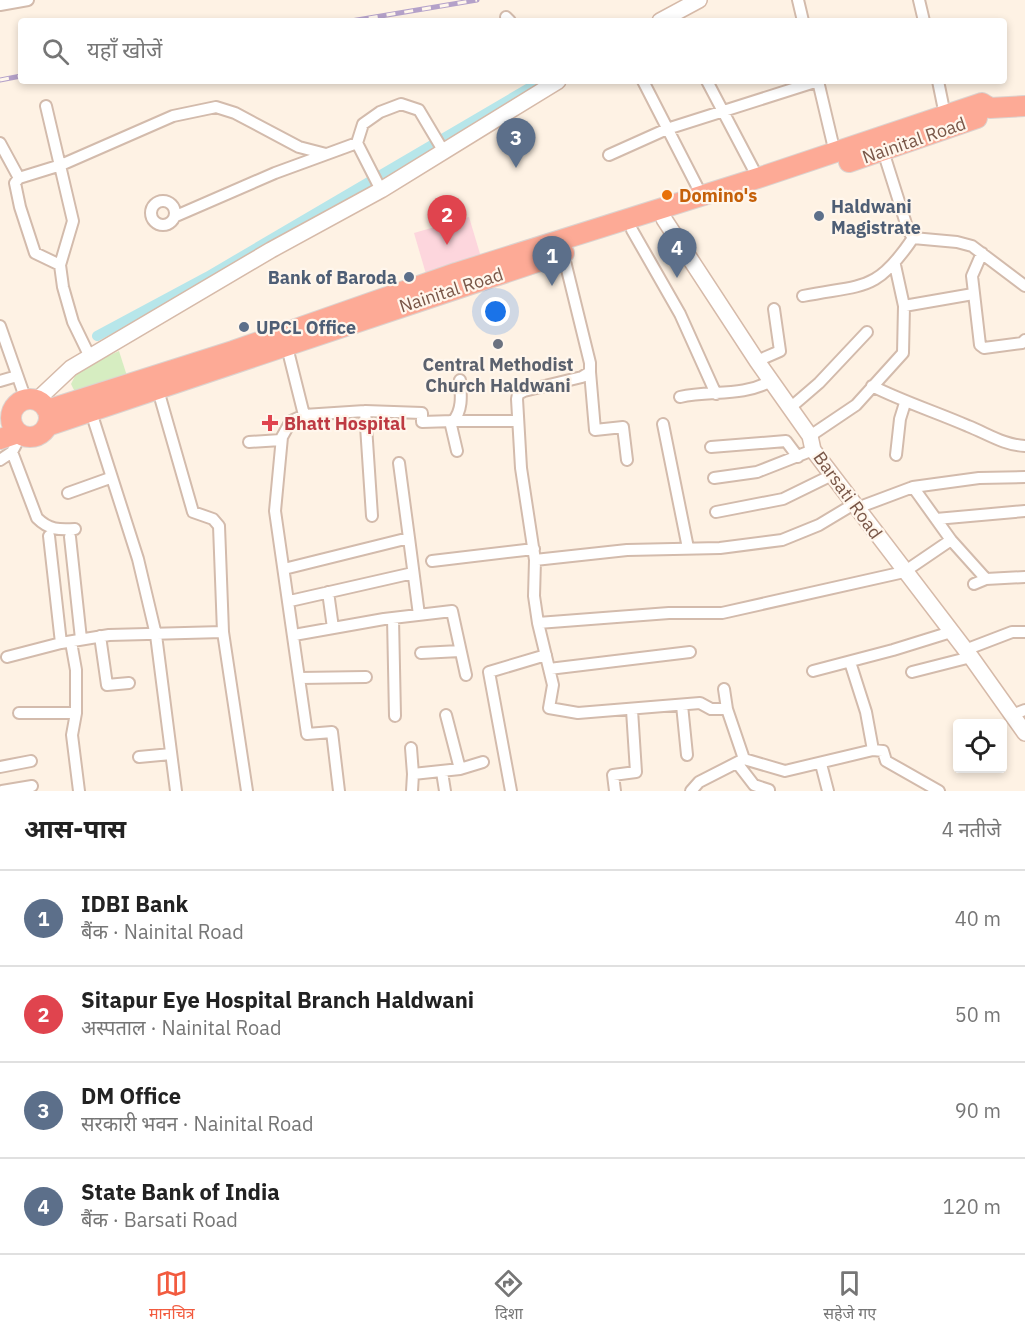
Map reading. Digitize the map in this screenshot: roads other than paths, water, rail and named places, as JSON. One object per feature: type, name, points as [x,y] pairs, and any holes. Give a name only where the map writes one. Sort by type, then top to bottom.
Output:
[{"type":"highway","name":"Nainital Road","points":[[39,409],[91,412],[287,347],[307,333],[456,273],[702,196],[760,184],[835,153],[881,145],[945,115],[982,103],[990,108],[1025,106]]},
{"type":"highway","name":"Nainital Road","points":[[39,409],[68,405],[563,253],[760,184],[881,145],[987,115],[990,108]]},
{"type":"highway","points":[[16,406],[39,409],[37,436],[10,433],[16,406]]},
{"type":"street","points":[[0,5],[28,0]]},
{"type":"street","points":[[672,18],[699,0]]},
{"type":"street","points":[[798,0],[802,18]]},
{"type":"street","points":[[919,0],[923,18]]},
{"type":"street","points":[[0,326],[17,376],[39,409],[59,377],[90,357],[271,250],[440,145],[552,84]]},
{"type":"street","points":[[644,84],[702,196]]},
{"type":"street","points":[[709,84],[760,184]]},
{"type":"street","points":[[609,155],[667,129],[808,84]]},
{"type":"street","points":[[819,84],[835,153]]},
{"type":"street","points":[[939,84],[945,115]]},
{"type":"street","points":[[377,183],[357,143],[363,124],[380,112],[401,104],[419,110],[440,145]]},
{"type":"street","points":[[46,106],[73,221],[71,237],[60,265],[63,287],[73,322],[90,357]]},
{"type":"street","points":[[60,265],[35,254],[20,207],[15,183],[19,178],[61,165],[173,116],[216,107],[235,113],[299,147],[326,154]]},
{"type":"street","points":[[0,143],[19,178]]},
{"type":"street","points":[[176,216],[357,143]]},
{"type":"street","points":[[881,145],[908,230],[913,238]]},
{"type":"street","name":"Barsati Road","points":[[664,219],[832,475],[951,632],[1019,712],[1025,733]]},
{"type":"street","points":[[632,230],[680,314],[716,394]]},
{"type":"street","points":[[913,238],[957,242],[972,246],[1025,286]]},
{"type":"street","points":[[803,296],[855,289],[886,274],[895,265],[913,238]]},
{"type":"street","points":[[563,253],[591,363],[596,430],[623,427],[627,460]]},
{"type":"street","points":[[982,254],[972,276],[982,347],[1022,344],[1025,340]]},
{"type":"street","points":[[714,478],[757,472],[798,456],[856,405],[903,353],[904,306],[895,265]]},
{"type":"street","points":[[904,306],[973,294]]},
{"type":"street","points":[[757,361],[780,351],[774,309]]},
{"type":"street","points":[[790,408],[819,383],[867,332]]},
{"type":"street","points":[[287,347],[304,415]]},
{"type":"street","points":[[590,372],[582,377],[518,394],[521,468],[535,554],[534,597],[553,685],[549,708],[578,713],[632,711],[700,703],[711,709],[727,709]]},
{"type":"street","points":[[0,381],[17,376]]},
{"type":"street","points":[[59,377],[59,390],[68,405]]},
{"type":"street","points":[[452,421],[458,415],[462,396],[460,380]]},
{"type":"street","points":[[680,397],[750,390],[771,381]]},
{"type":"street","points":[[872,386],[905,403],[967,425],[1009,445],[1025,446]]},
{"type":"street","points":[[158,390],[193,512],[213,519],[219,525],[223,632],[247,791]]},
{"type":"street","points":[[896,455],[899,427],[905,403]]},
{"type":"street","points":[[339,791],[332,732],[307,734],[290,601],[275,511],[281,440],[291,421],[304,415],[365,411],[423,413],[422,422],[518,421]]},
{"type":"street","points":[[365,411],[372,516]]},
{"type":"street","points":[[91,412],[110,478],[138,560],[156,635],[176,791]]},
{"type":"street","points":[[452,421],[457,451]]},
{"type":"street","points":[[663,424],[688,548]]},
{"type":"street","points":[[0,460],[10,433]]},
{"type":"street","points":[[10,433],[37,518],[46,526],[72,533],[71,641]]},
{"type":"street","points":[[249,442],[281,440]]},
{"type":"street","points":[[711,447],[786,441],[798,456]]},
{"type":"street","points":[[399,463],[419,615]]},
{"type":"street","points":[[716,512],[783,499],[832,475]]},
{"type":"street","points":[[432,561],[535,554],[750,545],[782,540],[856,507],[913,487],[979,478],[1025,477]]},
{"type":"street","points":[[68,493],[110,478]]},
{"type":"street","points":[[913,487],[951,540],[986,579]]},
{"type":"street","points":[[936,519],[1025,511]]},
{"type":"street","points":[[49,536],[76,670],[76,713],[72,735],[79,791]]},
{"type":"street","points":[[285,569],[409,538]]},
{"type":"street","points":[[538,623],[669,613],[722,613],[904,572],[951,540]]},
{"type":"street","points":[[290,601],[413,573]]},
{"type":"street","points":[[974,584],[986,579],[1025,577]]},
{"type":"street","points":[[328,592],[333,628]]},
{"type":"street","points":[[294,635],[393,618],[452,611],[466,675]]},
{"type":"street","points":[[393,618],[395,716]]},
{"type":"street","points":[[7,657],[100,636],[223,632]]},
{"type":"street","points":[[813,671],[951,632]]},
{"type":"street","points":[[912,672],[968,653],[1012,632],[1025,632]]},
{"type":"street","points":[[100,636],[107,685],[129,683]]},
{"type":"street","points":[[421,653],[460,651]]},
{"type":"street","points":[[549,669],[690,652]]},
{"type":"street","points":[[511,791],[489,672],[546,655]]},
{"type":"street","points":[[850,662],[866,712],[873,750]]},
{"type":"street","points":[[300,678],[366,677]]},
{"type":"street","points":[[724,689],[740,761],[754,784],[769,790]]},
{"type":"street","points":[[682,705],[687,755]]},
{"type":"street","points":[[615,791],[613,775],[636,772],[632,711]]},
{"type":"street","points":[[19,713],[76,713]]},
{"type":"street","points":[[446,715],[460,769]]},
{"type":"street","points":[[411,748],[413,774],[411,791]]},
{"type":"street","points":[[691,791],[699,782],[740,761],[785,771],[820,764],[852,753],[873,750],[883,751],[886,761],[923,786],[939,791]]},
{"type":"street","points":[[139,757],[171,754]]},
{"type":"street","points":[[0,767],[31,761]]},
{"type":"street","points":[[413,774],[460,769],[483,762]]},
{"type":"street","points":[[820,764],[828,791]]},
{"type":"street","points":[[442,772],[445,791]]},
{"type":"street","points":[[2,791],[32,786]]},
{"type":"waterway","points":[[97,336],[207,277],[536,84]]},
{"type":"railway","points":[[369,18],[477,0]]},
{"type":"railway","points":[[0,80],[18,77]]},
{"type":"place","name":"DM Office","points":[[516,168]]},
{"type":"place","name":"Domino's","points":[[667,195]]},
{"type":"place","name":"Haldwani Magistrate","points":[[819,216]]},
{"type":"place","name":"Sitapur Eye Hospital Branch Haldwani","points":[[447,245]]},
{"type":"place","name":"Bank of Baroda","points":[[409,277]]},
{"type":"place","name":"State Bank of India","points":[[677,278]]},
{"type":"place","name":"IDBI Bank","points":[[552,286]]},
{"type":"place","name":"UPCL Office","points":[[244,327]]},
{"type":"place","name":"Central Methodist Church Haldwani","points":[[498,344]]},
{"type":"place","name":"Bhatt Hospital","points":[[270,423]]}]
